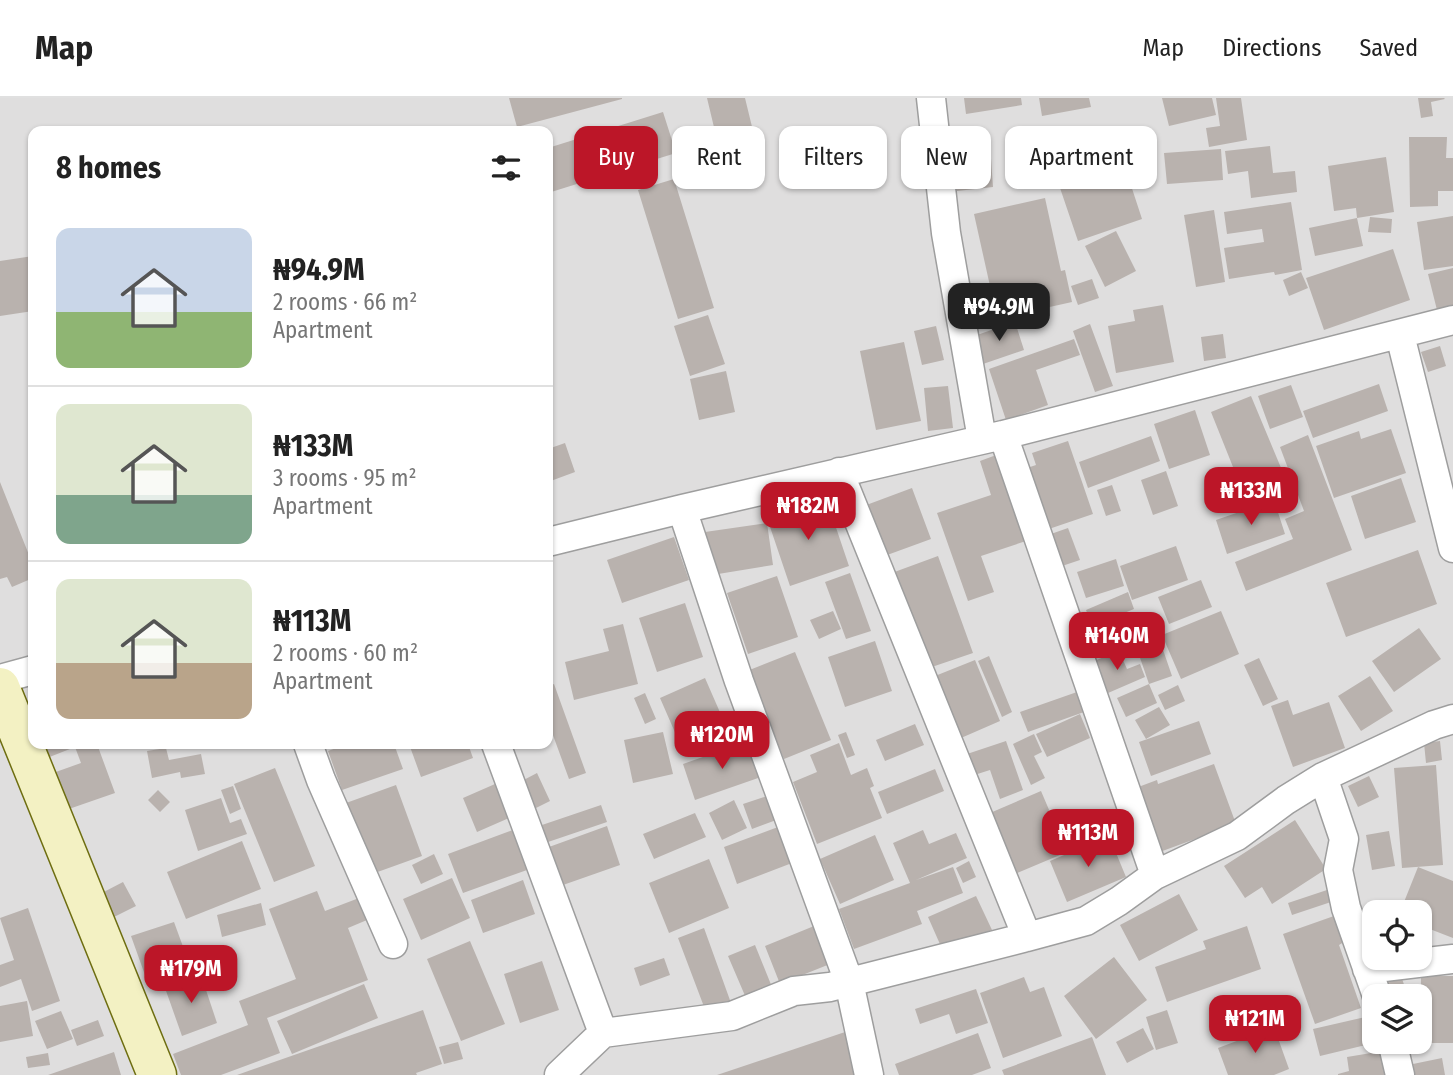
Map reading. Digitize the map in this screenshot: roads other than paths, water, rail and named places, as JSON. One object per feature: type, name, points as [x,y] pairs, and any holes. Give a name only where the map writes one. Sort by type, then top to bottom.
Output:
[{"type":"main road","points":[[0,687],[157,1075]]},
{"type":"street","points":[[931,98],[946,233],[993,437],[1155,875]]},
{"type":"street","points":[[553,541],[993,437],[1453,320]]},
{"type":"street","points":[[1400,335],[1453,548]]},
{"type":"street","points":[[839,472],[1027,937]]},
{"type":"street","points":[[682,509],[739,681],[849,982],[869,1075]]},
{"type":"street","points":[[0,679],[28,671]]},
{"type":"street","points":[[559,1075],[603,1033],[732,1016],[794,991],[830,987],[1086,920],[1119,901],[1155,875],[1237,836],[1286,800],[1324,777],[1434,725],[1453,719]]},
{"type":"street","points":[[310,749],[393,944]]},
{"type":"street","points":[[498,749],[603,1033]]},
{"type":"street","points":[[1324,777],[1344,839],[1338,870],[1346,908],[1362,954]]},
{"type":"street","points":[[1432,961],[1453,959]]},
{"type":"street","points":[[1395,1054],[1401,1075]]}]
